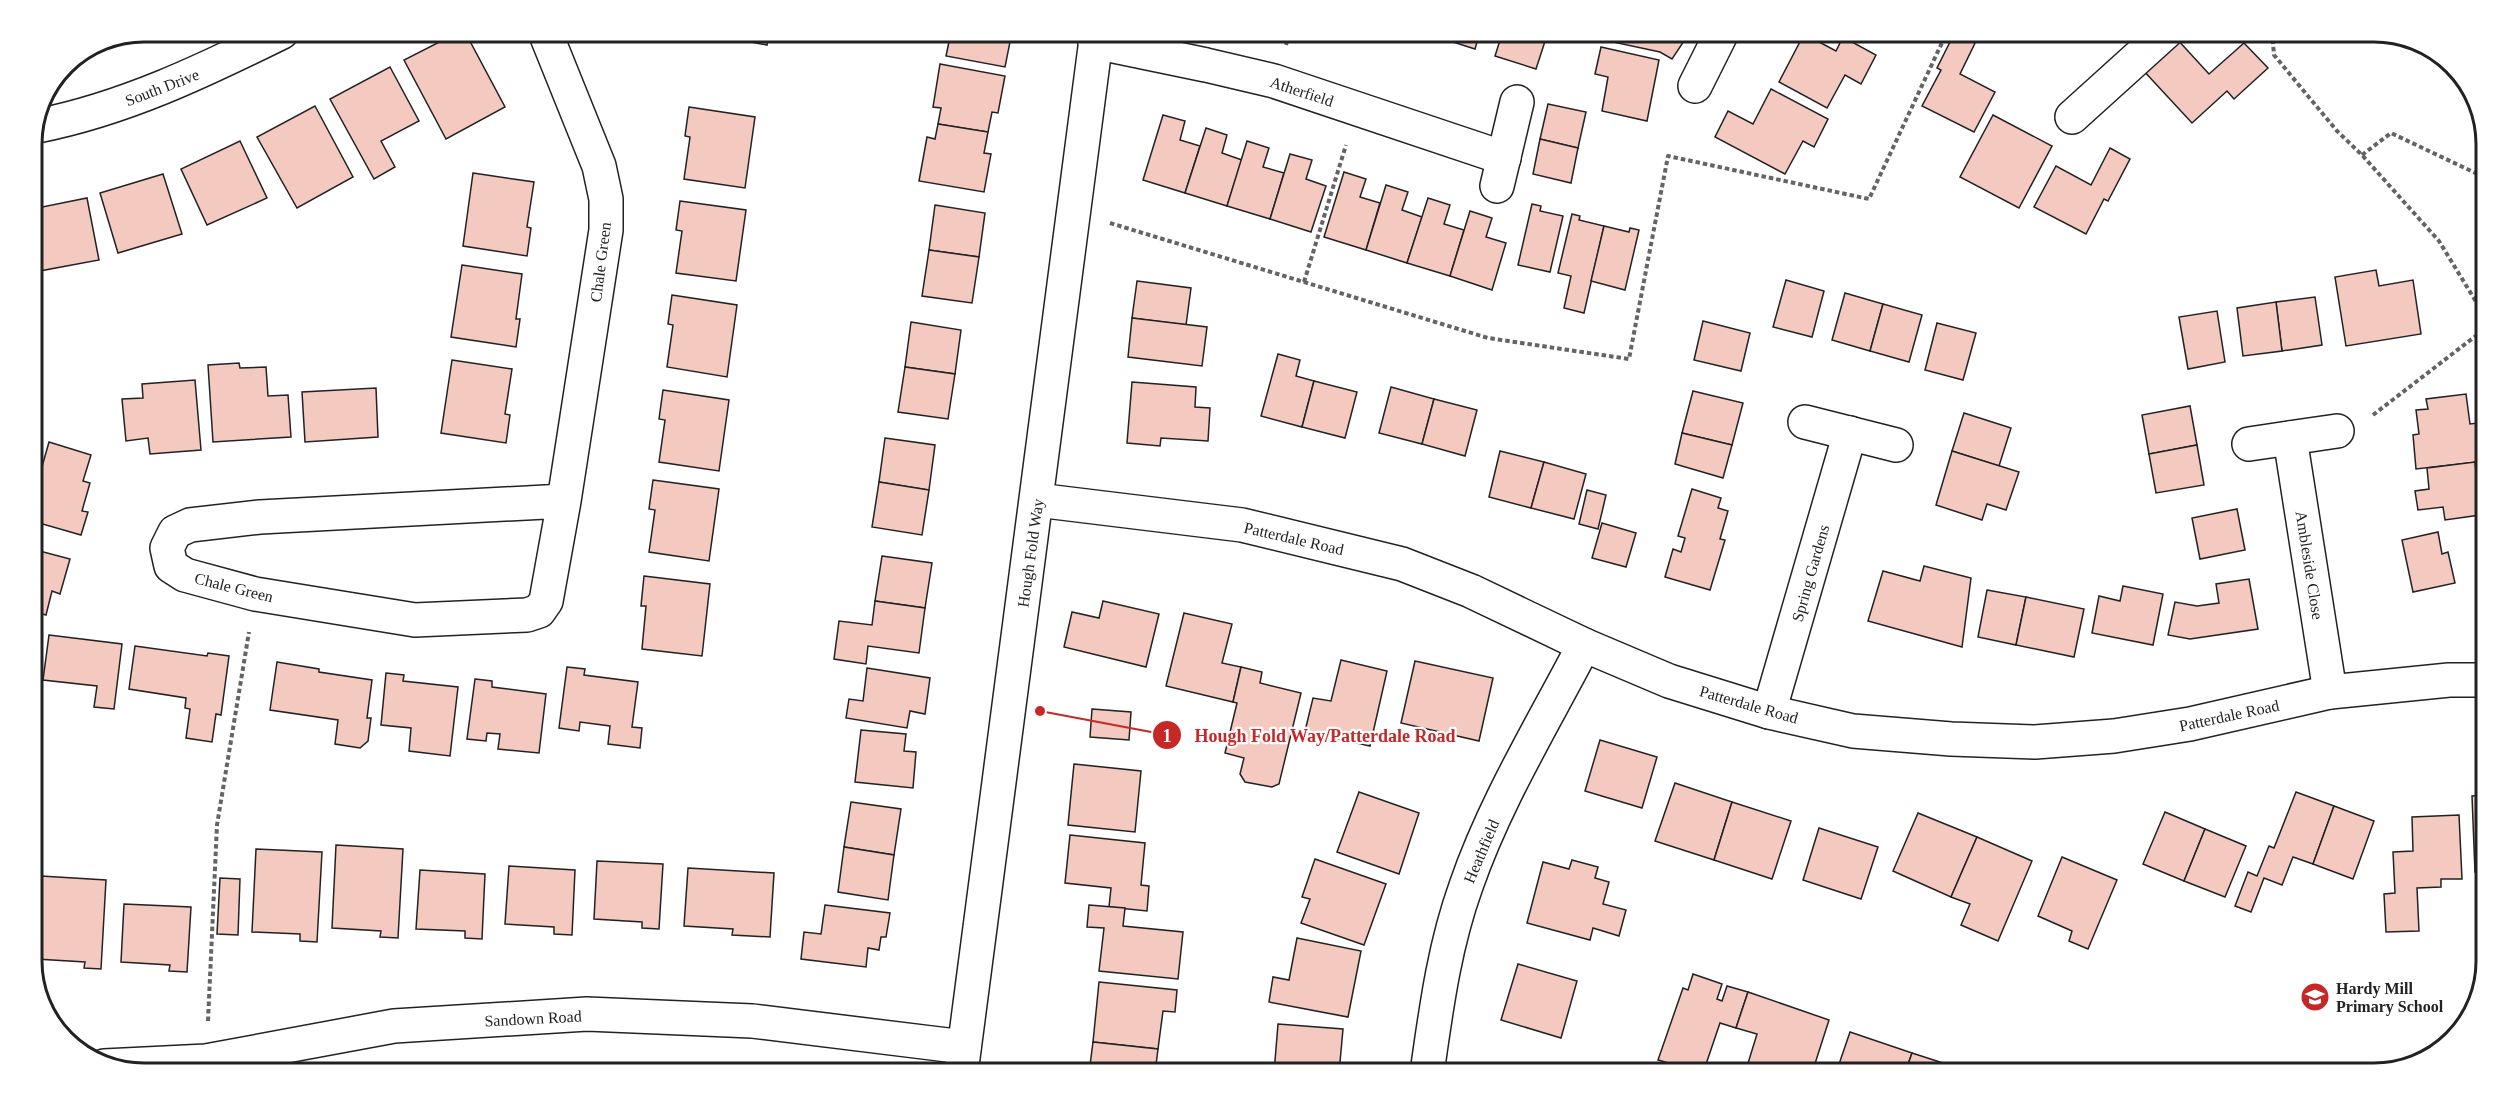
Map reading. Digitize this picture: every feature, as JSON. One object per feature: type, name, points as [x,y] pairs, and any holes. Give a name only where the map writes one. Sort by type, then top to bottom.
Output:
[{"type":"street","name":"South Drive","points":[[44,125],[72,119],[136,98],[204,71],[262,42]]},
{"type":"street","name":"Chale Green","points":[[549,42],[599,166],[606,199],[606,230],[564,501],[546,601],[539,611],[527,615],[415,620],[255,594],[185,576],[171,566],[167,548],[175,532],[190,525],[260,518],[564,501]]},
{"type":"street","name":"Hough Fold Way","points":[[962,1060],[1095,42]]},
{"type":"street","name":"Atherfield","points":[[1116,42],[1274,81],[1357,109],[1500,172],[1517,102]]},
{"type":"street","points":[[1695,86],[1717,42]]},
{"type":"street","points":[[2072,117],[2155,42]]},
{"type":"street","points":[[1805,422],[1896,445]]},
{"type":"street","points":[[2249,444],[2337,431]]},
{"type":"street","name":"Spring Gardens","points":[[1769,712],[1850,433]]},
{"type":"street","name":"Ambleside Close","points":[[2290,438],[2330,692]]},
{"type":"street","name":"Patterdale Road","points":[[1037,500],[1242,525],[1402,564],[1470,591],[1584,645],[1669,681],[1769,712],[1853,731],[1951,740],[2035,742],[2114,736],[2190,724],[2330,692],[2449,680],[2476,680]]},
{"type":"street","name":"Heathfield","points":[[1429,1063],[1443,964],[1466,886],[1497,812],[1584,645]]},
{"type":"street","name":"Sandown Road","points":[[225,1063],[394,1026],[587,1014],[752,1021],[962,1060]]},
{"type":"path","points":[[1073,212],[1488,338],[1629,359],[1668,156],[1869,200],[1942,42]]},
{"type":"path","points":[[2273,42],[2274,55],[2337,131],[2362,155],[2439,241],[2476,302]]},
{"type":"path","points":[[1304,282],[1357,109]]},
{"type":"path","points":[[2362,155],[2391,133],[2476,173]]},
{"type":"path","points":[[2337,431],[2356,428],[2476,336]]},
{"type":"path","points":[[207,1063],[217,825],[255,594]]},
{"type":"building","points":[[439,42],[470,42],[505,107],[446,139],[404,60]]},
{"type":"building","points":[[751,42],[767,42],[767,45]]},
{"type":"building","points":[[949,42],[1010,42],[1005,67],[946,56]]},
{"type":"building","points":[[1453,42],[1477,42],[1475,49]]},
{"type":"building","points":[[1499,42],[1545,42],[1536,69],[1495,56]]},
{"type":"building","points":[[1613,42],[1683,42],[1672,59],[1660,52]]},
{"type":"building","points":[[1800,42],[1819,42],[1836,51],[1840,42],[1852,42],[1876,55],[1861,84],[1845,75],[1827,108],[1779,82]]},
{"type":"building","points":[[1950,42],[1976,42],[1960,74],[1995,92],[1974,132],[1922,106],[1941,70],[1937,68]]},
{"type":"building","points":[[2172,42],[2180,42],[2209,74],[2244,43],[2268,68],[2234,99],[2227,91],[2192,123],[2142,69]]},
{"type":"building","points":[[1601,47],[1659,60],[1647,121],[1602,111],[1608,77],[1595,74]]},
{"type":"building","points":[[940,64],[1005,76],[998,113],[992,112],[988,132],[938,124],[941,108],[933,107]]},
{"type":"building","points":[[390,67],[419,121],[381,141],[395,167],[374,179],[330,99]]},
{"type":"building","points":[[1771,89],[1828,119],[1814,147],[1803,141],[1785,174],[1715,137],[1728,111],[1753,124]]},
{"type":"building","points":[[1548,104],[1586,112],[1578,148],[1540,139]]},
{"type":"building","points":[[315,106],[353,177],[297,208],[257,137]]},
{"type":"building","points":[[689,107],[755,117],[745,188],[684,179],[690,137],[685,136]]},
{"type":"building","points":[[1163,115],[1185,121],[1180,140],[1200,146],[1185,193],[1143,180]]},
{"type":"building","points":[[1993,115],[2052,146],[2019,208],[1960,177]]},
{"type":"building","points":[[938,124],[988,132],[984,153],[991,154],[984,192],[919,181],[927,137],[935,139]]},
{"type":"building","points":[[1206,128],[1227,135],[1222,153],[1242,160],[1227,206],[1185,193]]},
{"type":"building","points":[[1540,139],[1578,148],[1571,183],[1533,174]]},
{"type":"building","points":[[240,141],[267,198],[207,225],[181,169]]},
{"type":"building","points":[[1247,141],[1269,148],[1263,167],[1284,173],[1270,219],[1227,206]]},
{"type":"building","points":[[2110,148],[2130,159],[2108,201],[2104,199],[2086,234],[2034,207],[2056,166],[2091,185]]},
{"type":"building","points":[[1290,154],[1312,160],[1306,179],[1326,186],[1311,232],[1270,219]]},
{"type":"building","points":[[1344,172],[1366,179],[1360,197],[1380,203],[1366,250],[1324,237]]},
{"type":"building","points":[[473,173],[534,182],[527,227],[531,228],[527,256],[463,246]]},
{"type":"building","points":[[163,174],[182,234],[118,253],[100,193]]},
{"type":"building","points":[[1386,185],[1408,192],[1402,210],[1422,217],[1407,263],[1366,250]]},
{"type":"building","points":[[87,198],[99,260],[42,271],[42,207]]},
{"type":"building","points":[[1428,198],[1450,205],[1444,224],[1464,230],[1450,276],[1407,263]]},
{"type":"building","points":[[680,201],[746,210],[736,281],[676,273],[682,231],[676,230]]},
{"type":"building","points":[[1532,204],[1541,206],[1540,211],[1563,216],[1550,272],[1518,265]]},
{"type":"building","points":[[935,205],[985,213],[979,257],[929,250]]},
{"type":"building","points":[[1470,211],[1492,218],[1486,237],[1506,243],[1492,290],[1450,276]]},
{"type":"building","points":[[1572,214],[1580,216],[1579,220],[1604,226],[1584,313],[1564,308],[1571,276],[1558,273]]},
{"type":"building","points":[[1604,226],[1629,232],[1630,228],[1639,230],[1625,290],[1591,281]]},
{"type":"building","points":[[929,250],[979,257],[972,303],[922,296]]},
{"type":"building","points":[[462,265],[522,274],[516,319],[520,319],[516,347],[451,337]]},
{"type":"building","points":[[2376,270],[2379,286],[2413,280],[2421,334],[2346,346],[2335,277]]},
{"type":"building","points":[[1786,280],[1824,291],[1812,337],[1773,327]]},
{"type":"building","points":[[1137,281],[1191,288],[1186,325],[1132,318]]},
{"type":"building","points":[[1845,293],[1883,304],[1870,351],[1832,340]]},
{"type":"building","points":[[672,295],[737,305],[727,377],[667,367],[673,325],[668,324]]},
{"type":"building","points":[[2315,297],[2322,345],[2282,351],[2276,302]]},
{"type":"building","points":[[2276,302],[2282,351],[2243,356],[2237,308]]},
{"type":"building","points":[[1883,304],[1922,315],[1909,362],[1870,351]]},
{"type":"building","points":[[2217,311],[2225,362],[2188,369],[2179,317]]},
{"type":"building","points":[[1132,318],[1207,327],[1202,366],[1128,357]]},
{"type":"building","points":[[1703,321],[1750,333],[1741,371],[1694,360]]},
{"type":"building","points":[[911,322],[961,330],[955,374],[905,367]]},
{"type":"building","points":[[1937,323],[1976,333],[1963,380],[1925,370]]},
{"type":"building","points":[[1278,354],[1300,360],[1296,376],[1314,381],[1302,427],[1261,416]]},
{"type":"building","points":[[452,360],[512,369],[505,414],[510,415],[506,443],[441,433]]},
{"type":"building","points":[[239,363],[240,368],[266,367],[268,396],[288,395],[291,437],[213,442],[208,365]]},
{"type":"building","points":[[905,367],[955,374],[948,419],[898,412]]},
{"type":"building","points":[[195,380],[201,450],[150,454],[148,438],[126,441],[122,399],[143,398],[142,384]]},
{"type":"building","points":[[1314,381],[1357,392],[1345,438],[1302,427]]},
{"type":"building","points":[[1132,382],[1196,387],[1195,407],[1210,408],[1208,441],[1161,438],[1160,446],[1127,443]]},
{"type":"building","points":[[1391,387],[1434,399],[1422,444],[1379,433]]},
{"type":"building","points":[[376,388],[378,437],[305,442],[302,392]]},
{"type":"building","points":[[663,390],[729,400],[719,471],[659,462],[665,420],[659,419]]},
{"type":"building","points":[[1693,391],[1743,403],[1732,445],[1682,433]]},
{"type":"building","points":[[2466,394],[2470,424],[2476,423],[2476,462],[2416,469],[2413,435],[2419,434],[2416,410],[2428,409],[2426,399]]},
{"type":"building","points":[[1434,399],[1477,410],[1465,456],[1422,444]]},
{"type":"building","points":[[2190,406],[2197,445],[2149,454],[2142,415]]},
{"type":"building","points":[[1964,413],[2011,428],[1999,466],[1952,451]]},
{"type":"building","points":[[1682,433],[1732,445],[1723,478],[1675,464]]},
{"type":"building","points":[[885,438],[935,445],[929,490],[879,482]]},
{"type":"building","points":[[49,442],[91,455],[83,481],[90,483],[82,511],[88,512],[81,535],[42,524],[42,467]]},
{"type":"building","points":[[2197,445],[2204,485],[2156,493],[2149,454]]},
{"type":"building","points":[[1500,451],[1544,462],[1531,508],[1489,497]]},
{"type":"building","points":[[1952,451],[2019,472],[2006,510],[1987,504],[1982,520],[1936,505]]},
{"type":"building","points":[[1544,462],[1586,474],[1574,519],[1531,508]]},
{"type":"building","points":[[2475,462],[2476,516],[2445,520],[2443,507],[2418,510],[2415,491],[2429,489],[2427,468]]},
{"type":"building","points":[[653,480],[719,489],[709,561],[649,552],[655,510],[649,509]]},
{"type":"building","points":[[879,482],[929,490],[922,535],[872,527]]},
{"type":"building","points":[[1692,489],[1721,498],[1718,508],[1728,511],[1720,539],[1725,540],[1710,590],[1665,577],[1673,549],[1681,552],[1685,538],[1678,536]]},
{"type":"building","points":[[1587,490],[1606,495],[1598,529],[1579,524]]},
{"type":"building","points":[[2237,509],[2245,550],[2200,559],[2192,518]]},
{"type":"building","points":[[1602,523],[1636,533],[1626,567],[1592,558]]},
{"type":"building","points":[[2438,532],[2442,554],[2448,552],[2455,583],[2413,592],[2402,540]]},
{"type":"building","points":[[42,552],[70,559],[60,594],[52,591],[46,615],[42,614]]},
{"type":"building","points":[[882,556],[932,563],[925,608],[875,601]]},
{"type":"building","points":[[1924,566],[1971,578],[1962,647],[1868,621],[1883,571],[1920,581]]},
{"type":"building","points":[[644,576],[710,584],[702,656],[642,649],[646,606],[641,606]]},
{"type":"building","points":[[2249,579],[2258,629],[2190,639],[2168,635],[2175,602],[2197,606],[2219,603],[2216,584]]},
{"type":"building","points":[[2123,586],[2163,594],[2153,645],[2092,633],[2099,596],[2120,601]]},
{"type":"building","points":[[1987,590],[2026,597],[2016,645],[1978,637]]},
{"type":"building","points":[[2026,597],[2084,609],[2074,657],[2016,645]]},
{"type":"building","points":[[875,601],[925,608],[919,653],[868,646],[866,664],[834,659],[839,621],[872,625]]},
{"type":"building","points":[[1103,601],[1159,614],[1146,667],[1064,647],[1072,612],[1099,618]]},
{"type":"building","points":[[1184,613],[1232,624],[1222,663],[1241,667],[1233,702],[1166,686]]},
{"type":"building","points":[[49,635],[122,644],[114,709],[94,707],[97,686],[43,680]]},
{"type":"building","points":[[135,646],[207,656],[208,653],[229,656],[221,715],[216,714],[212,742],[186,738],[190,709],[185,708],[186,698],[129,689]]},
{"type":"building","points":[[1341,660],[1387,671],[1370,746],[1305,731],[1313,698],[1331,701]]},
{"type":"building","points":[[1415,661],[1493,678],[1479,741],[1401,723]]},
{"type":"building","points":[[277,662],[319,669],[319,672],[372,680],[367,718],[371,718],[368,741],[360,748],[335,744],[338,720],[270,710]]},
{"type":"building","points":[[567,667],[585,669],[584,675],[638,682],[632,727],[642,728],[640,748],[608,744],[610,726],[580,722],[579,731],[559,728]]},
{"type":"building","points":[[1241,667],[1262,672],[1260,683],[1301,693],[1279,784],[1272,787],[1245,782],[1240,774],[1244,758],[1225,753],[1237,703],[1233,702]]},
{"type":"building","points":[[867,668],[930,678],[925,714],[910,711],[907,728],[846,718],[849,699],[863,701]]},
{"type":"building","points":[[386,673],[404,675],[403,681],[458,687],[450,756],[409,751],[411,728],[381,725]]},
{"type":"building","points":[[475,679],[492,681],[492,687],[546,694],[539,753],[498,749],[500,734],[487,733],[486,741],[467,739]]},
{"type":"building","points":[[1092,709],[1131,712],[1129,740],[1090,737]]},
{"type":"building","points":[[861,730],[906,734],[904,751],[916,752],[913,788],[855,782]]},
{"type":"building","points":[[1600,740],[1657,757],[1642,808],[1585,791]]},
{"type":"building","points":[[1074,764],[1141,771],[1135,832],[1068,825]]},
{"type":"building","points":[[1675,783],[1732,802],[1714,860],[1655,841]]},
{"type":"building","points":[[1359,792],[1419,813],[1399,874],[1337,852]]},
{"type":"building","points":[[2296,792],[2334,806],[2313,864],[2293,857],[2282,885],[2264,878],[2251,912],[2235,906],[2248,872],[2257,876],[2269,846],[2274,848]]},
{"type":"building","points":[[2472,796],[2476,796],[2476,872],[2475,872]]},
{"type":"building","points":[[851,802],[901,809],[894,855],[844,847]]},
{"type":"building","points":[[1732,802],[1791,821],[1772,879],[1714,860]]},
{"type":"building","points":[[2334,806],[2374,821],[2353,879],[2313,864]]},
{"type":"building","points":[[2165,812],[2205,829],[2184,881],[2143,864]]},
{"type":"building","points":[[1918,813],[1977,837],[1951,897],[1893,871]]},
{"type":"building","points":[[2459,815],[2462,879],[2441,879],[2441,887],[2417,888],[2419,931],[2386,932],[2384,894],[2395,893],[2393,852],[2413,851],[2412,817]]},
{"type":"building","points":[[1819,828],[1878,847],[1861,899],[1803,880]]},
{"type":"building","points":[[2205,829],[2246,846],[2225,897],[2184,881]]},
{"type":"building","points":[[1070,835],[1145,843],[1141,885],[1149,886],[1147,911],[1109,907],[1111,888],[1065,883]]},
{"type":"building","points":[[1977,837],[2032,861],[1998,941],[1961,925],[1970,904],[1951,897]]},
{"type":"building","points":[[336,845],[403,849],[398,938],[380,937],[381,931],[332,928]]},
{"type":"building","points":[[844,847],[894,855],[888,900],[838,892]]},
{"type":"building","points":[[256,849],[322,852],[317,942],[300,941],[300,934],[252,932]]},
{"type":"building","points":[[2062,857],[2117,880],[2088,949],[2069,941],[2072,931],[2038,916]]},
{"type":"building","points":[[1315,859],[1386,884],[1364,945],[1301,923],[1310,899],[1302,897]]},
{"type":"building","points":[[1572,860],[1598,867],[1595,878],[1609,882],[1603,904],[1626,910],[1619,936],[1593,928],[1590,940],[1527,923],[1543,862],[1569,869]]},
{"type":"building","points":[[597,861],[663,864],[659,929],[642,928],[642,922],[594,919]]},
{"type":"building","points":[[509,866],[575,870],[572,935],[554,934],[554,927],[505,924]]},
{"type":"building","points":[[688,868],[774,873],[770,937],[732,935],[733,929],[684,926]]},
{"type":"building","points":[[420,870],[485,874],[482,939],[465,938],[465,931],[416,929]]},
{"type":"building","points":[[42,876],[106,880],[101,969],[84,968],[85,962],[42,959]]},
{"type":"building","points":[[220,878],[240,879],[238,935],[217,934]]},
{"type":"building","points":[[124,904],[191,907],[187,972],[169,971],[170,965],[121,962]]},
{"type":"building","points":[[825,905],[890,913],[886,937],[881,937],[879,950],[868,948],[866,967],[801,959],[804,932],[821,934]]},
{"type":"building","points":[[1089,905],[1125,908],[1123,926],[1183,932],[1178,979],[1099,971],[1104,928],[1087,927]]},
{"type":"building","points":[[1297,938],[1361,951],[1348,1017],[1269,1002],[1273,977],[1289,980]]},
{"type":"building","points":[[1518,964],[1577,981],[1561,1038],[1501,1020]]},
{"type":"building","points":[[1693,974],[1722,984],[1717,999],[1722,1001],[1727,986],[1748,992],[1736,1028],[1720,1023],[1706,1063],[1668,1063],[1658,1060],[1683,988],[1688,990]]},
{"type":"building","points":[[1099,982],[1177,990],[1175,1012],[1163,1011],[1158,1049],[1093,1042]]},
{"type":"building","points":[[1748,992],[1829,1020],[1815,1063],[1748,1063],[1757,1034],[1736,1028]]},
{"type":"building","points":[[1278,1024],[1343,1029],[1340,1063],[1275,1063]]},
{"type":"building","points":[[1850,1032],[1912,1053],[1908,1063],[1839,1063]]},
{"type":"building","points":[[1093,1042],[1158,1049],[1156,1063],[1090,1063]]},
{"type":"building","points":[[1912,1053],[1943,1063],[1908,1063]]},
{"type":"place","name":"Hough Fold Way/Patterdale Road","points":[[1040,711]]},
{"type":"place","name":"Hardy Mill Primary School","points":[[2315,997]]}]
